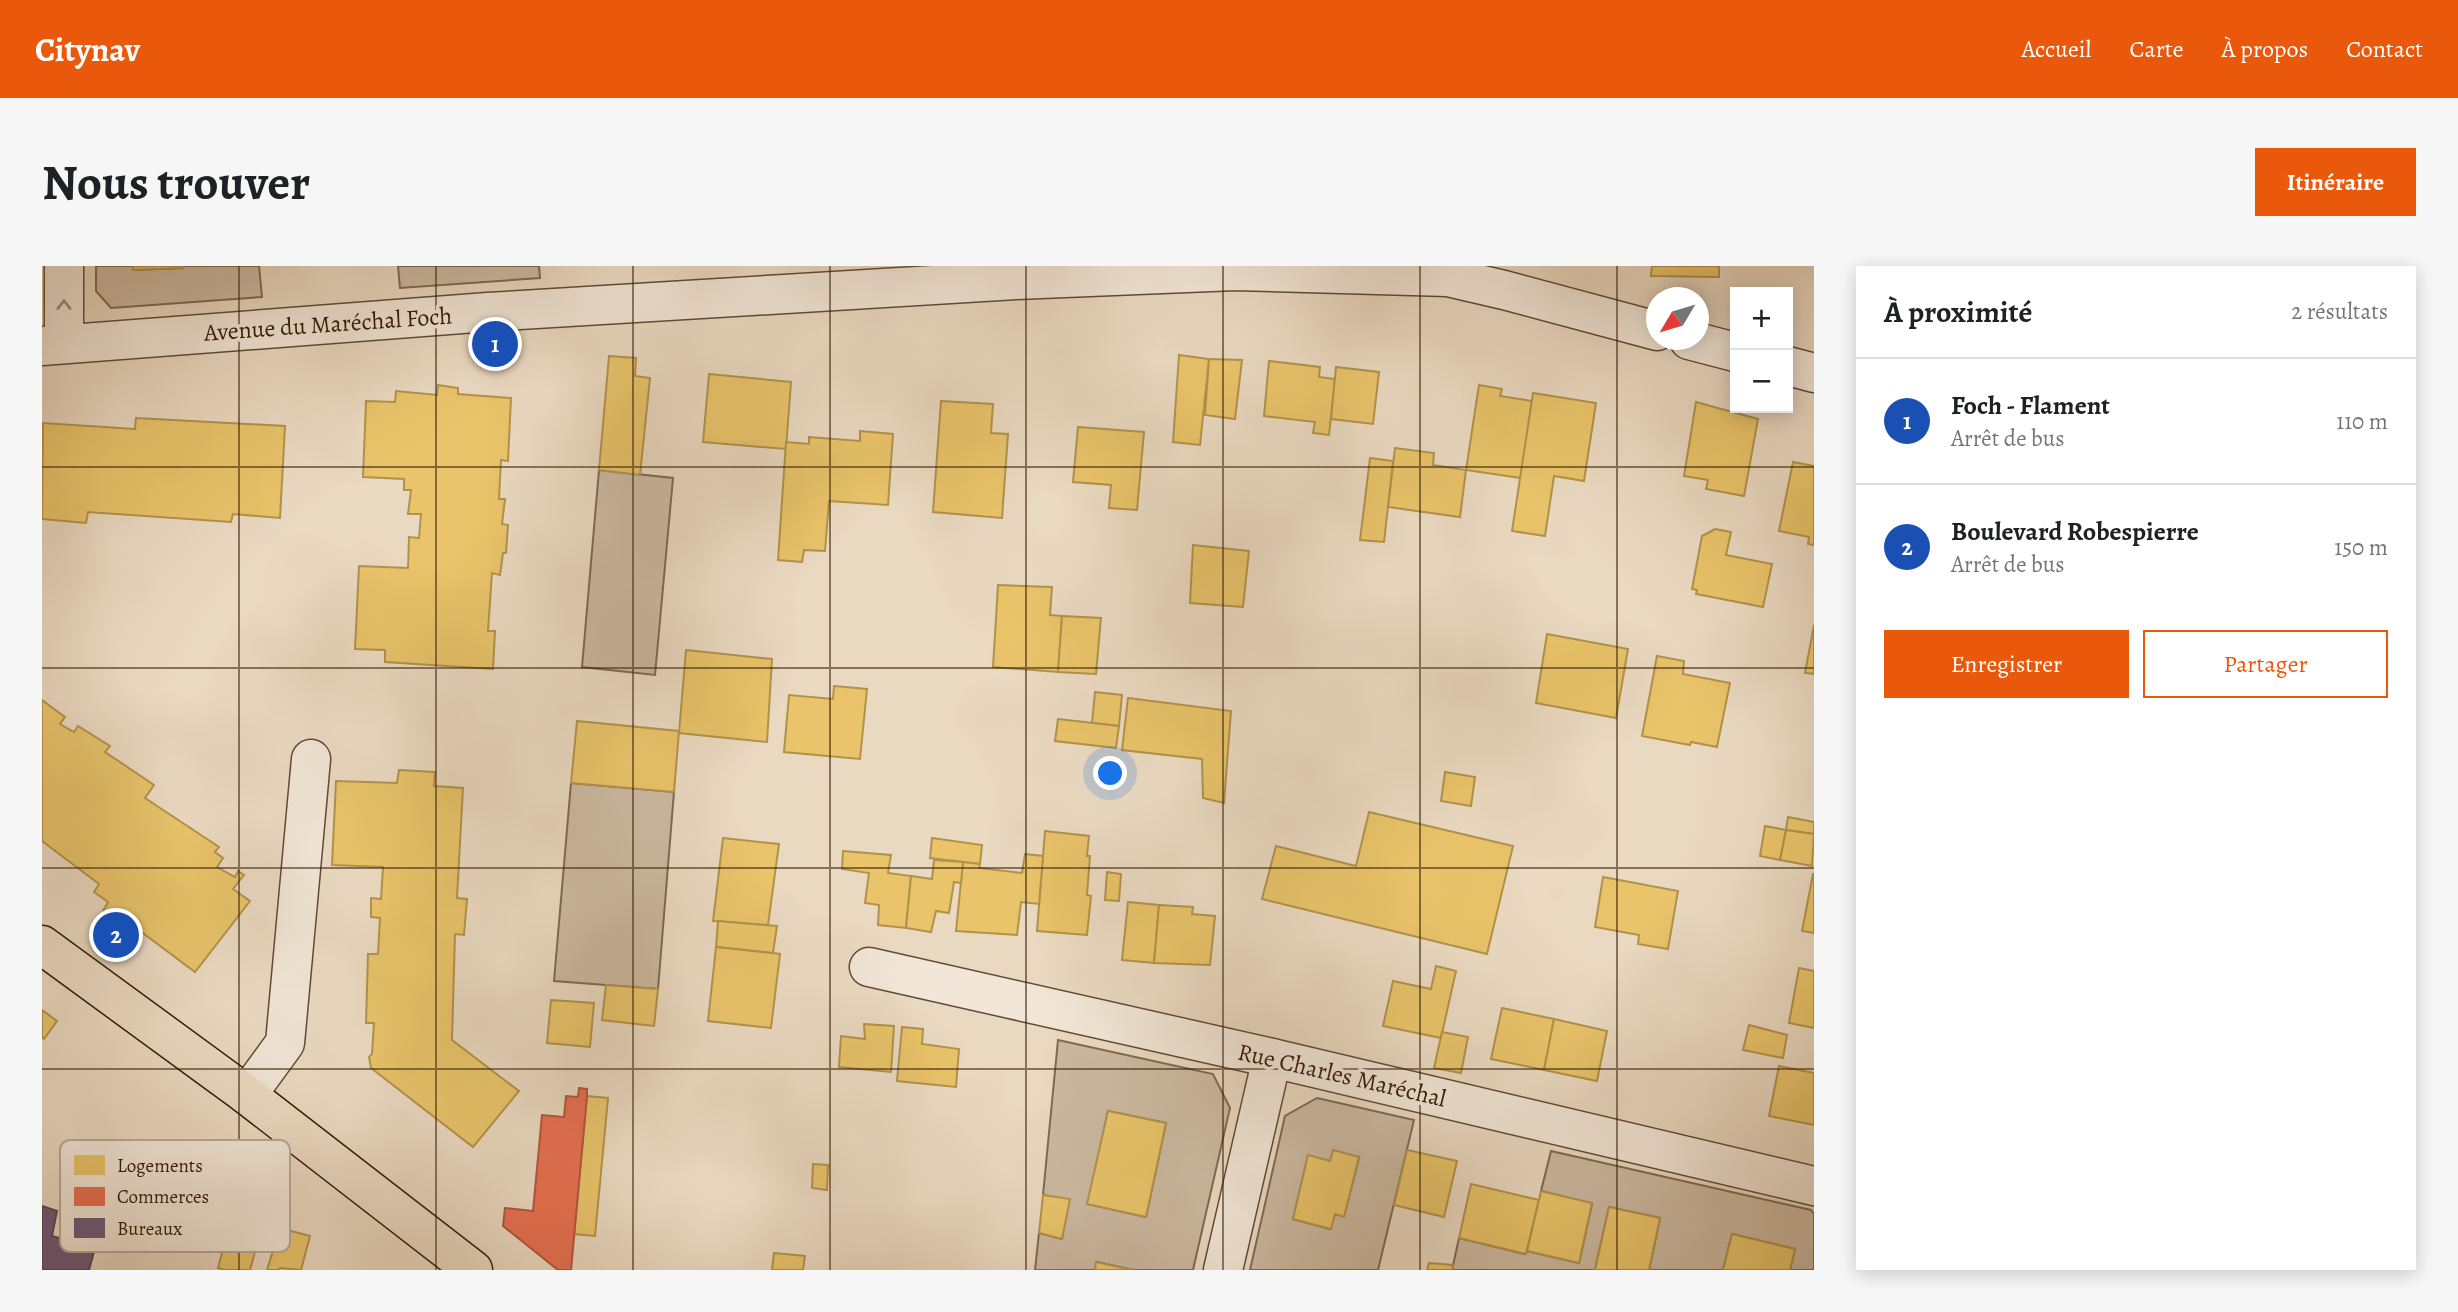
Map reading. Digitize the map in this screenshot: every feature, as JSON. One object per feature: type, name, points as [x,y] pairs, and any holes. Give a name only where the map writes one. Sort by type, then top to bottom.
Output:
[{"type":"main road","points":[[42,945],[247,1095],[473,1270]]},
{"type":"street","points":[[53,345],[64,266]]},
{"type":"street","name":"Avenue du Maréchal Foch","points":[[53,345],[1014,273],[1234,269],[1448,272],[1646,328]]},
{"type":"street","points":[[1709,345],[1730,351]]},
{"type":"street","points":[[1793,367],[1814,373]]},
{"type":"street","points":[[247,1095],[285,1043],[311,759]]},
{"type":"street","name":"Rue Charles Maréchal","points":[[869,967],[1272,1058],[1814,1186]]},
{"type":"street","points":[[1223,1270],[1272,1058]]},
{"type":"shaded area","points":[[96,266],[133,266],[134,270],[183,266],[259,266],[262,297],[111,308],[96,291]]},
{"type":"shaded area","points":[[398,266],[539,266],[540,278],[400,288]]},
{"type":"shaded area","points":[[599,470],[673,478],[655,675],[582,667]]},
{"type":"shaded area","points":[[571,783],[674,792],[658,989],[554,981]]},
{"type":"shaded area","points":[[1058,1040],[1213,1074],[1230,1108],[1193,1270],[1133,1270],[1097,1262],[1095,1270],[1035,1270],[1039,1233],[1062,1239],[1069,1200],[1043,1195]],"holes":[[[1108,1111],[1166,1123],[1146,1217],[1088,1204]]]},
{"type":"shaded area","points":[[1317,1098],[1414,1120],[1378,1270],[1250,1270],[1285,1116]],"holes":[[[1308,1156],[1330,1161],[1359,1158],[1344,1216],[1335,1214],[1330,1229],[1293,1219]]]},
{"type":"shaded area","points":[[1551,1151],[1811,1210],[1814,1214],[1814,1270],[1790,1270],[1795,1249],[1732,1234],[1723,1270],[1649,1270],[1660,1218],[1609,1207],[1595,1270],[1452,1270],[1459,1238],[1525,1254],[1527,1251],[1579,1263],[1592,1204],[1541,1191]]},
{"type":"building: Logements","points":[[133,266],[183,266],[183,268],[133,270]]},
{"type":"building: Logements","points":[[1652,266],[1719,266],[1719,277],[1651,276]]},
{"type":"building: Logements","points":[[1179,355],[1209,359],[1200,445],[1173,442]]},
{"type":"building: Logements","points":[[609,356],[636,358],[635,376],[650,378],[640,475],[599,470]]},
{"type":"building: Logements","points":[[1209,359],[1242,360],[1235,419],[1205,415]]},
{"type":"building: Logements","points":[[1269,361],[1320,367],[1319,377],[1335,379],[1329,435],[1313,433],[1315,422],[1264,416]]},
{"type":"building: Logements","points":[[1336,367],[1379,372],[1373,424],[1331,419]]},
{"type":"building: Logements","points":[[709,374],[791,382],[786,449],[703,442]]},
{"type":"building: Logements","points":[[438,385],[458,388],[458,394],[511,398],[508,461],[501,460],[499,499],[505,499],[502,524],[508,525],[506,553],[503,553],[500,575],[492,573],[488,631],[495,631],[493,669],[385,662],[385,650],[355,649],[359,566],[408,568],[409,537],[419,538],[421,514],[408,514],[411,490],[404,490],[404,479],[363,477],[366,401],[395,402],[396,391],[437,395]]},
{"type":"building: Logements","points":[[1479,385],[1502,389],[1500,396],[1532,401],[1521,478],[1466,470]]},
{"type":"building: Logements","points":[[1533,393],[1596,403],[1584,481],[1554,476],[1545,536],[1512,531]]},
{"type":"building: Logements","points":[[941,401],[993,404],[991,433],[1008,434],[1002,518],[933,512]]},
{"type":"building: Logements","points":[[1696,402],[1758,419],[1744,496],[1706,489],[1708,480],[1684,476]]},
{"type":"building: Logements","points":[[136,418],[285,426],[280,518],[233,514],[231,522],[88,512],[86,523],[42,519],[43,423],[135,429]]},
{"type":"building: Logements","points":[[1078,427],[1144,432],[1137,510],[1109,508],[1111,485],[1073,482]]},
{"type":"building: Logements","points":[[860,431],[893,434],[888,505],[829,501],[825,551],[804,550],[802,562],[778,560],[786,442],[809,444],[809,437],[860,441]]},
{"type":"building: Logements","points":[[1395,448],[1434,453],[1433,465],[1466,470],[1460,517],[1388,507]]},
{"type":"building: Logements","points":[[1370,458],[1393,461],[1384,542],[1360,540]]},
{"type":"building: Logements","points":[[1793,462],[1814,466],[1814,545],[1808,544],[1809,537],[1779,531]]},
{"type":"building: Logements","points":[[1715,529],[1731,532],[1726,555],[1772,564],[1763,607],[1696,594],[1697,590],[1692,589],[1702,536]]},
{"type":"building: Logements","points":[[1193,545],[1249,551],[1243,607],[1190,603]]},
{"type":"building: Logements","points":[[998,585],[1052,587],[1050,615],[1062,616],[1058,672],[993,667]]},
{"type":"building: Logements","points":[[1062,616],[1101,618],[1096,674],[1058,672]]},
{"type":"building: Logements","points":[[1814,625],[1814,674],[1805,673]]},
{"type":"building: Logements","points":[[1547,634],[1628,649],[1616,718],[1536,703]]},
{"type":"building: Logements","points":[[686,650],[772,659],[767,742],[679,733]]},
{"type":"building: Logements","points":[[1657,656],[1684,661],[1683,674],[1730,683],[1717,747],[1642,736]]},
{"type":"building: Logements","points":[[834,686],[867,689],[860,759],[784,752],[789,695],[833,699]]},
{"type":"building: Logements","points":[[1095,692],[1122,695],[1119,726],[1092,723]]},
{"type":"building: Logements","points":[[1128,698],[1231,711],[1224,803],[1203,798],[1202,759],[1122,750]]},
{"type":"building: Logements","points":[[42,700],[65,717],[60,724],[74,732],[78,726],[110,746],[105,752],[154,785],[145,798],[219,847],[215,852],[223,858],[217,867],[235,877],[238,871],[244,875],[233,889],[250,901],[195,972],[124,919],[121,924],[103,911],[108,902],[94,892],[99,884],[42,841]]},
{"type":"building: Logements","points":[[1058,719],[1119,726],[1116,748],[1055,741]]},
{"type":"building: Logements","points":[[577,721],[679,731],[674,792],[571,783]]},
{"type":"building: Logements","points":[[399,770],[435,772],[434,786],[463,788],[457,898],[467,899],[464,935],[455,934],[452,1040],[519,1091],[473,1147],[371,1068],[369,1057],[372,1054],[374,1023],[366,1023],[368,954],[378,954],[380,918],[371,917],[371,898],[381,899],[383,867],[332,865],[336,781],[397,783]]},
{"type":"building: Logements","points":[[1445,772],[1475,777],[1471,806],[1441,801]]},
{"type":"building: Logements","points":[[1369,812],[1513,846],[1487,954],[1262,899],[1276,846],[1356,866]]},
{"type":"building: Logements","points":[[1788,817],[1814,822],[1814,834],[1786,830]]},
{"type":"building: Logements","points":[[1765,826],[1786,830],[1780,860],[1760,856]]},
{"type":"building: Logements","points":[[1786,830],[1814,834],[1812,866],[1780,860]]},
{"type":"building: Logements","points":[[1045,831],[1089,836],[1087,895],[1091,896],[1087,935],[1037,931]]},
{"type":"building: Logements","points":[[723,838],[779,844],[768,925],[713,921]]},
{"type":"building: Logements","points":[[932,838],[982,845],[980,864],[930,858]]},
{"type":"building: Logements","points":[[843,851],[891,855],[888,873],[911,876],[906,928],[878,925],[879,905],[865,903],[869,873],[842,869]]},
{"type":"building: Logements","points":[[1025,854],[1043,856],[1039,904],[1021,902],[1017,935],[956,931],[963,862],[980,864],[979,868],[1022,873]]},
{"type":"building: Logements","points":[[934,860],[963,862],[961,883],[954,882],[949,913],[936,911],[931,932],[906,928],[911,876],[932,879]]},
{"type":"building: Logements","points":[[1107,872],[1121,874],[1119,901],[1105,900]]},
{"type":"building: Logements","points":[[1814,874],[1814,933],[1802,931]]},
{"type":"building: Logements","points":[[1603,877],[1678,891],[1668,949],[1638,944],[1639,935],[1595,927]]},
{"type":"building: Logements","points":[[1128,902],[1159,905],[1154,963],[1122,960]]},
{"type":"building: Logements","points":[[1159,905],[1193,907],[1192,914],[1215,916],[1210,965],[1154,963]]},
{"type":"building: Logements","points":[[718,921],[777,926],[773,953],[716,947]]},
{"type":"building: Logements","points":[[716,947],[780,954],[771,1028],[708,1021]]},
{"type":"building: Logements","points":[[1436,966],[1456,971],[1441,1038],[1383,1026],[1393,981],[1431,989]]},
{"type":"building: Logements","points":[[1799,968],[1814,971],[1814,1028],[1789,1023]]},
{"type":"building: Logements","points":[[606,985],[658,989],[654,1026],[602,1020]]},
{"type":"building: Logements","points":[[551,1000],[594,1003],[590,1047],[547,1043]]},
{"type":"building: Logements","points":[[1502,1008],[1554,1019],[1544,1070],[1491,1059]]},
{"type":"building: Logements","points":[[42,1010],[57,1021],[44,1039],[42,1037]]},
{"type":"building: Logements","points":[[1554,1019],[1607,1031],[1597,1081],[1544,1070]]},
{"type":"building: Logements","points":[[864,1024],[894,1026],[891,1072],[839,1067],[841,1036],[865,1039]]},
{"type":"building: Logements","points":[[1749,1025],[1787,1035],[1783,1058],[1743,1050]]},
{"type":"building: Logements","points":[[902,1027],[923,1029],[922,1044],[959,1049],[956,1087],[897,1081]]},
{"type":"building: Logements","points":[[1442,1032],[1468,1037],[1461,1073],[1434,1068]]},
{"type":"building: Logements","points":[[1779,1066],[1814,1073],[1814,1125],[1769,1116]]},
{"type":"building: Logements","points":[[587,1096],[608,1098],[595,1236],[574,1234]]},
{"type":"building: Logements","points":[[1108,1111],[1166,1123],[1146,1217],[1087,1204]]},
{"type":"building: Logements","points":[[1333,1150],[1359,1157],[1344,1217],[1335,1214],[1331,1229],[1293,1219],[1308,1155],[1330,1161]]},
{"type":"building: Logements","points":[[1407,1150],[1457,1161],[1444,1217],[1394,1205]]},
{"type":"building: Logements","points":[[813,1164],[828,1165],[827,1190],[812,1188]]},
{"type":"building: Logements","points":[[1471,1184],[1539,1200],[1526,1254],[1459,1238]]},
{"type":"building: Logements","points":[[1541,1191],[1592,1203],[1579,1263],[1527,1251]]},
{"type":"building: Logements","points":[[1043,1195],[1070,1199],[1062,1239],[1039,1233]]},
{"type":"building: Logements","points":[[1609,1207],[1660,1218],[1649,1270],[1595,1270]]},
{"type":"building: Logements","points":[[290,1231],[310,1236],[301,1270],[267,1270],[273,1252],[290,1252]]},
{"type":"building: Logements","points":[[1732,1234],[1795,1249],[1790,1270],[1723,1270]]},
{"type":"building: Logements","points":[[222,1252],[255,1252],[250,1270],[218,1268]]},
{"type":"building: Logements","points":[[774,1253],[805,1256],[803,1270],[772,1270]]},
{"type":"building: Logements","points":[[1096,1262],[1133,1270],[1095,1270]]},
{"type":"building: Logements","points":[[1429,1263],[1453,1265],[1452,1270],[1427,1270]]},
{"type":"building: Commerces","points":[[579,1088],[587,1089],[587,1096],[571,1270],[558,1270],[503,1226],[505,1208],[533,1211],[542,1115],[564,1117],[566,1096],[578,1097]]},
{"type":"building: Bureaux","points":[[42,1206],[57,1211],[52,1236],[60,1238],[60,1252],[94,1252],[89,1270],[42,1270]]},
{"type":"place","name":"Foch - Flament","points":[[495,344]]},
{"type":"place","name":"Boulevard Robespierre","points":[[116,935]]}]
